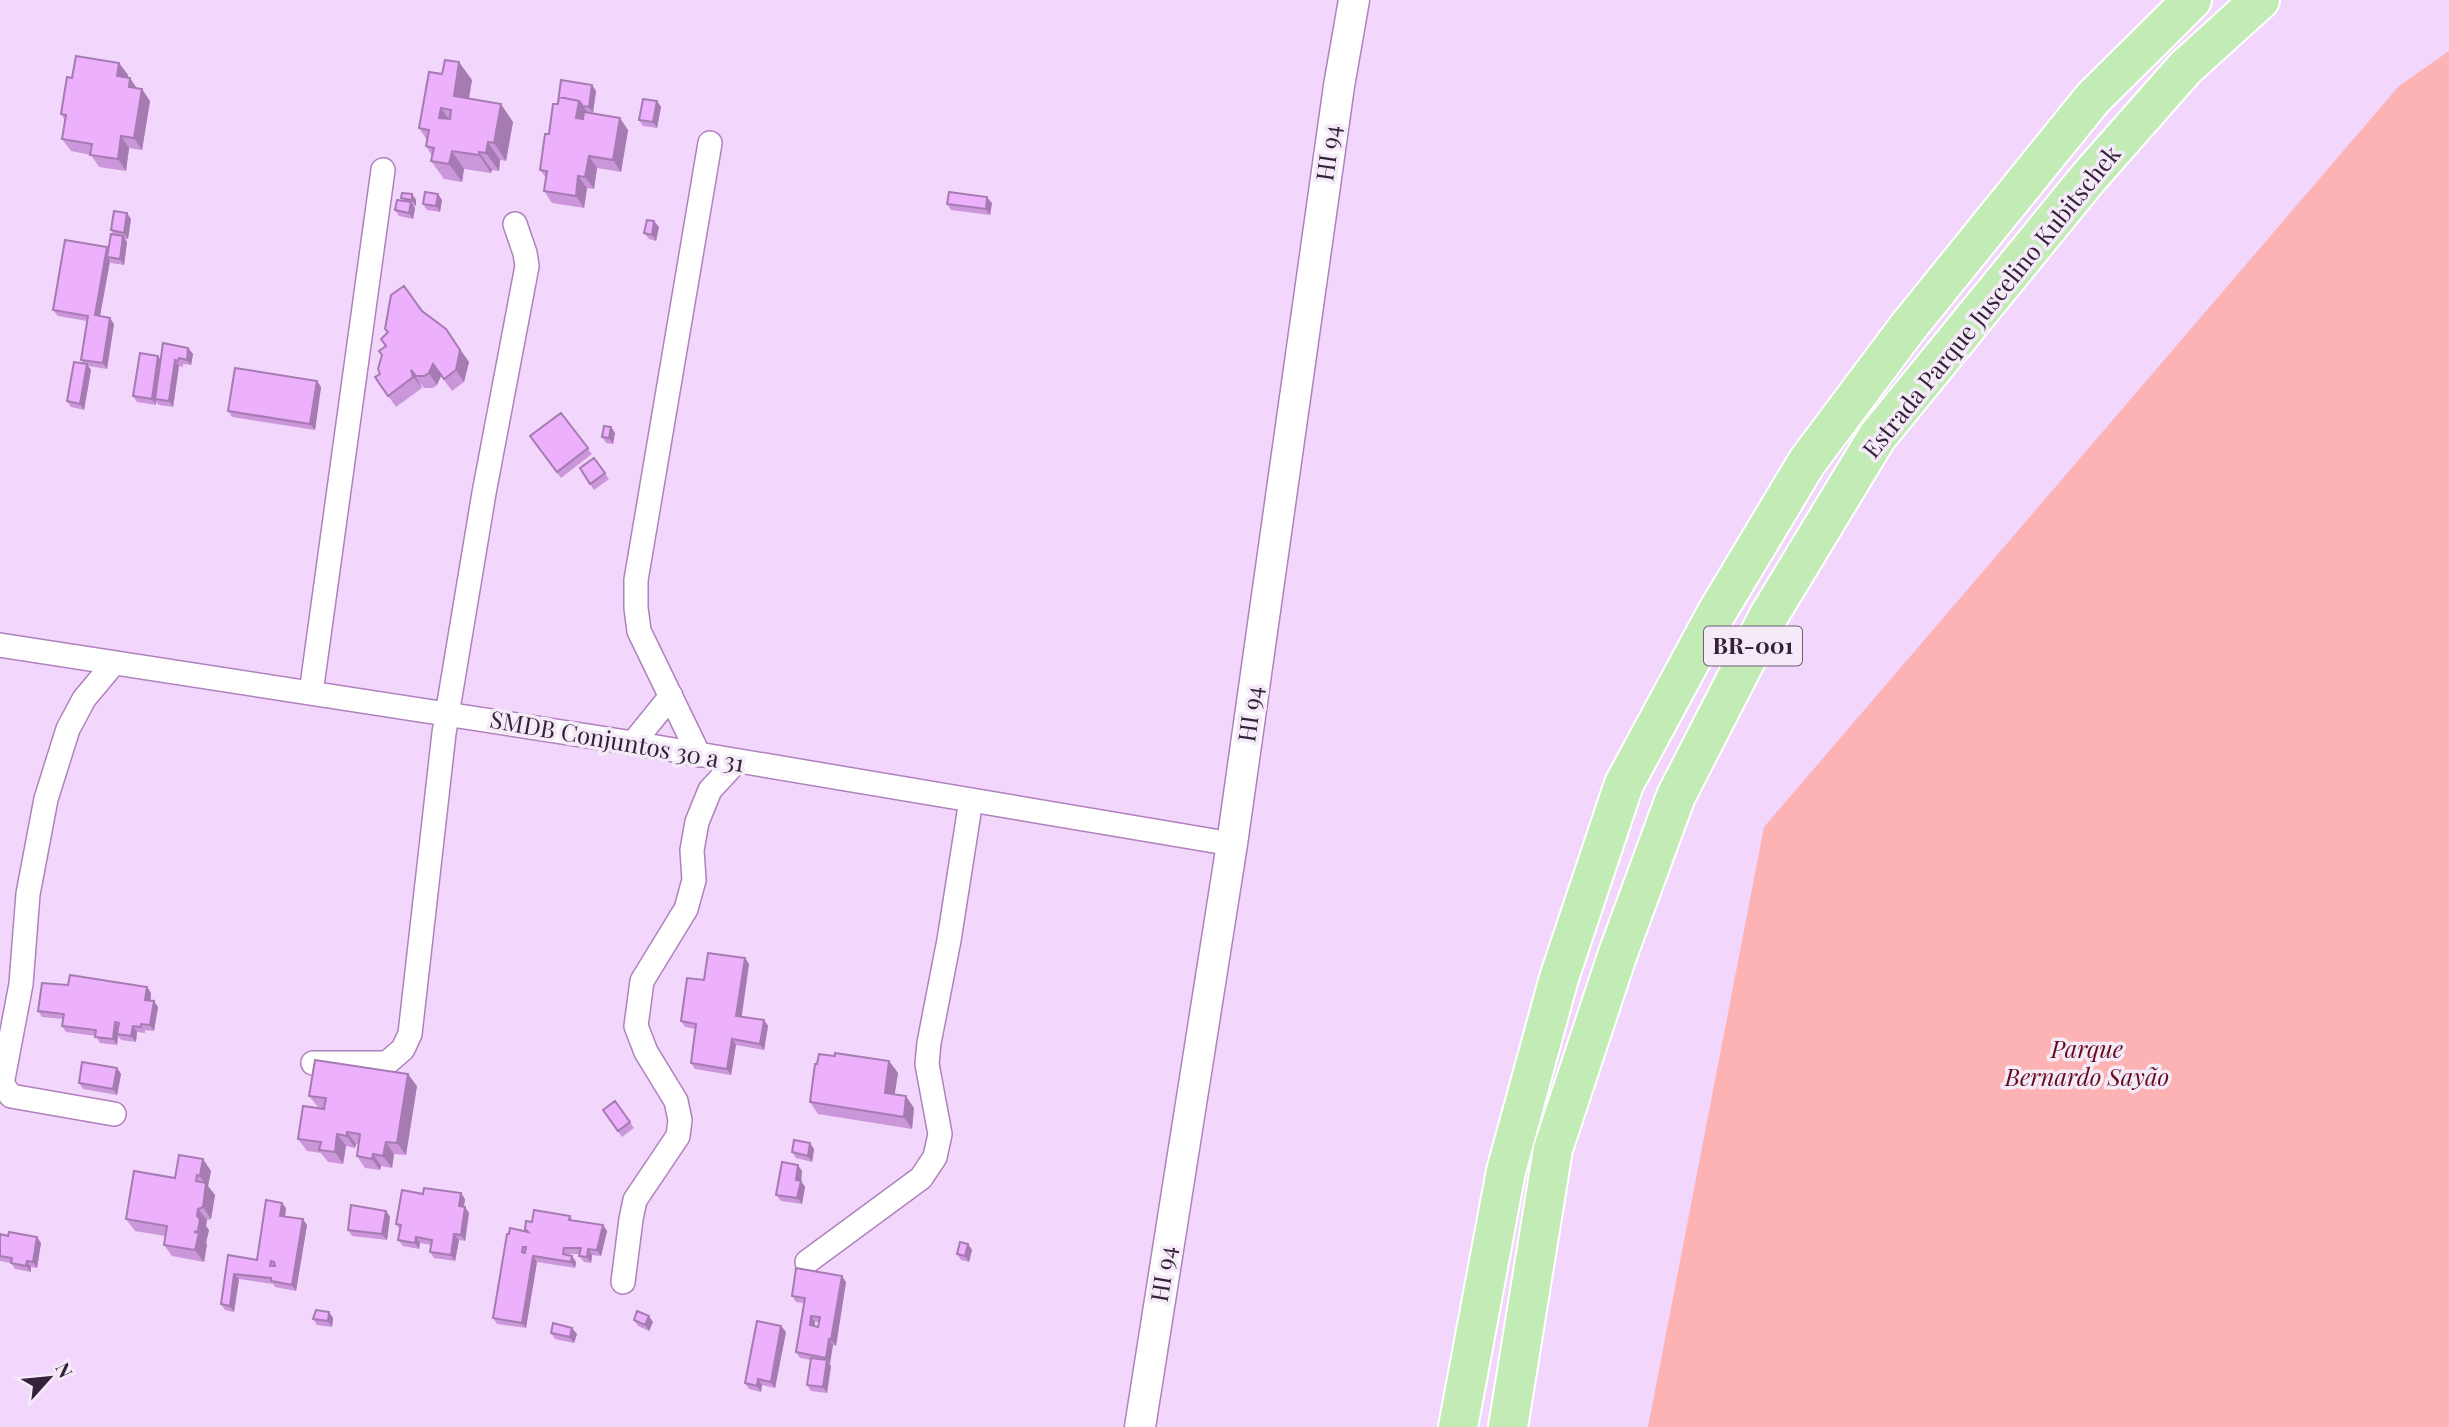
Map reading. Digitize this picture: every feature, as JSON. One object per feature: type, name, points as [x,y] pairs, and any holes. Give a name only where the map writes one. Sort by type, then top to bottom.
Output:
[{"type":"highway","name":"Estrada Parque Juscelino Kubitschek","points":[[1458,1427],[1506,1171],[1559,978],[1624,784],[1717,612],[1807,462],[1908,327],[2092,98],[2192,0]]},
{"type":"highway","name":"Estrada Parque Juscelino Kubitschek","points":[[1508,1427],[1553,1149],[1617,956],[1676,796],[1768,617],[1877,437],[2090,177],[2176,78],[2260,0]]},
{"type":"street","name":"HI 94","points":[[1140,1427],[1233,844],[1339,86],[1354,0]]},
{"type":"street","points":[[699,755],[639,631],[636,580],[710,143]]},
{"type":"street","points":[[311,693],[383,170]]},
{"type":"street","points":[[313,1063],[387,1063],[403,1049],[410,1034],[447,713],[484,493],[527,266],[515,224]]},
{"type":"street","name":"SMDB Conjuntos 30 a 31","points":[[0,645],[633,743],[1233,844]]},
{"type":"street","points":[[114,663],[84,699],[68,729],[46,799],[28,894],[21,984],[2,1084],[11,1096],[114,1114]]},
{"type":"street","points":[[633,743],[671,696]]},
{"type":"street","points":[[623,1282],[635,1200],[678,1136],[680,1120],[676,1101],[646,1052],[636,1026],[642,981],[686,909],[694,880],[692,850],[696,822],[710,790],[736,762]]},
{"type":"street","points":[[807,1262],[921,1178],[935,1157],[940,1134],[927,1064],[929,1043],[949,940],[971,800]]},
{"type":"green space","name":"Parque Bernardo Sayão","points":[[2449,51],[2449,1427],[1648,1427],[1764,827],[2399,86]]},
{"type":"building","points":[[76,56],[119,63],[117,76],[130,78],[129,87],[142,89],[134,138],[121,136],[118,159],[90,155],[92,144],[62,139],[66,115],[61,114],[67,77],[72,78]]},
{"type":"building","points":[[445,60],[459,62],[454,96],[501,104],[494,143],[488,142],[486,153],[479,152],[479,155],[452,151],[449,164],[431,161],[434,148],[426,146],[429,130],[419,128],[429,72],[442,74]],"holes":[[[441,108],[451,110],[450,119],[439,118]]]},
{"type":"building","points":[[561,80],[592,85],[589,107],[583,106],[579,101],[559,97],[558,102]]},
{"type":"building","points":[[559,97],[579,101],[576,118],[583,119],[584,112],[620,118],[613,160],[589,156],[585,177],[578,176],[576,196],[544,191],[547,171],[540,170],[545,134],[549,134],[553,104],[558,104]]},
{"type":"building","points":[[643,99],[657,101],[653,122],[639,120]]},
{"type":"building","points":[[425,192],[438,194],[436,206],[423,204]]},
{"type":"building","points":[[949,192],[987,197],[986,209],[947,204]]},
{"type":"building","points":[[402,193],[412,194],[412,200],[401,198]]},
{"type":"building","points":[[397,200],[411,202],[409,213],[395,210]]},
{"type":"building","points":[[114,211],[127,213],[124,233],[111,230]]},
{"type":"building","points":[[647,220],[654,221],[652,235],[644,233]]},
{"type":"building","points":[[111,234],[123,236],[120,259],[107,257]]},
{"type":"building","points":[[65,240],[107,247],[95,315],[110,318],[103,363],[81,360],[88,316],[53,310]]},
{"type":"building","points":[[404,286],[422,311],[446,329],[460,350],[456,370],[444,379],[433,364],[429,373],[424,376],[416,376],[411,370],[413,377],[388,396],[375,377],[380,374],[378,369],[382,355],[379,351],[386,346],[381,339],[388,332],[385,329],[391,295]]},
{"type":"building","points":[[163,343],[188,348],[187,360],[175,360],[169,401],[155,399]]},
{"type":"building","points":[[140,353],[158,356],[152,399],[133,396]]},
{"type":"building","points":[[74,362],[87,364],[80,404],[67,401]]},
{"type":"building","points":[[235,368],[317,381],[310,424],[228,411]]},
{"type":"building","points":[[561,413],[588,448],[557,472],[530,436]]},
{"type":"building","points":[[604,426],[611,427],[609,438],[602,437]]},
{"type":"building","points":[[594,458],[605,473],[590,484],[580,468]]},
{"type":"building","points":[[708,953],[745,958],[736,1016],[764,1020],[760,1044],[732,1039],[727,1069],[691,1063],[696,1024],[681,1021],[687,978],[704,980]]},
{"type":"building","points":[[70,975],[147,987],[145,1000],[154,1001],[150,1025],[133,1026],[131,1036],[117,1034],[119,1023],[115,1022],[113,1039],[95,1037],[96,1030],[62,1026],[64,1014],[38,1011],[42,983],[68,985]]},
{"type":"building","points":[[835,1053],[889,1061],[885,1093],[906,1096],[904,1117],[810,1102],[819,1054],[835,1056]]},
{"type":"building","points":[[315,1060],[408,1074],[397,1143],[386,1142],[383,1156],[373,1154],[372,1159],[357,1156],[360,1134],[337,1134],[335,1152],[319,1150],[321,1142],[298,1139],[303,1106],[324,1109],[326,1098],[309,1096]]},
{"type":"building","points":[[82,1062],[117,1068],[113,1089],[79,1083]]},
{"type":"building","points":[[615,1101],[630,1122],[618,1131],[603,1110]]},
{"type":"building","points":[[794,1140],[810,1143],[808,1156],[792,1152]]},
{"type":"building","points":[[179,1155],[203,1159],[200,1176],[197,1175],[196,1181],[206,1183],[203,1207],[198,1209],[198,1231],[194,1232],[199,1233],[195,1250],[164,1245],[167,1226],[126,1219],[134,1171],[175,1178]]},
{"type":"building","points":[[782,1162],[798,1165],[796,1180],[801,1181],[797,1198],[776,1195]]},
{"type":"building","points":[[424,1188],[461,1193],[459,1206],[465,1207],[461,1235],[454,1234],[451,1255],[430,1252],[432,1240],[416,1237],[415,1243],[398,1240],[401,1225],[396,1224],[402,1190],[423,1194]]},
{"type":"building","points":[[266,1200],[282,1203],[280,1216],[303,1219],[292,1285],[271,1281],[271,1278],[234,1274],[230,1306],[221,1304],[228,1255],[257,1260]]},
{"type":"building","points":[[351,1205],[386,1211],[382,1234],[348,1230]]},
{"type":"building","points":[[534,1210],[570,1216],[569,1220],[603,1225],[597,1250],[588,1249],[587,1257],[579,1256],[581,1248],[564,1248],[563,1254],[572,1256],[571,1262],[533,1256],[522,1323],[493,1318],[507,1234],[510,1228],[528,1232],[525,1229],[526,1221],[532,1222]]},
{"type":"building","points":[[9,1232],[37,1237],[33,1262],[27,1261],[26,1266],[11,1263],[12,1258],[0,1256],[0,1234],[8,1236]]},
{"type":"building","points":[[960,1242],[968,1244],[965,1256],[957,1254]]},
{"type":"building","points":[[796,1268],[842,1276],[826,1358],[796,1352],[805,1298],[792,1296]],"holes":[[[811,1316],[820,1317],[818,1327],[810,1325]]]},
{"type":"building","points":[[316,1310],[329,1312],[328,1321],[313,1319]]},
{"type":"building","points":[[637,1311],[649,1316],[645,1325],[634,1320]]},
{"type":"building","points":[[757,1321],[781,1326],[771,1382],[758,1379],[757,1386],[745,1383]]},
{"type":"building","points":[[553,1323],[572,1328],[570,1337],[551,1333]]},
{"type":"building","points":[[811,1358],[827,1360],[823,1387],[807,1385]]}]
